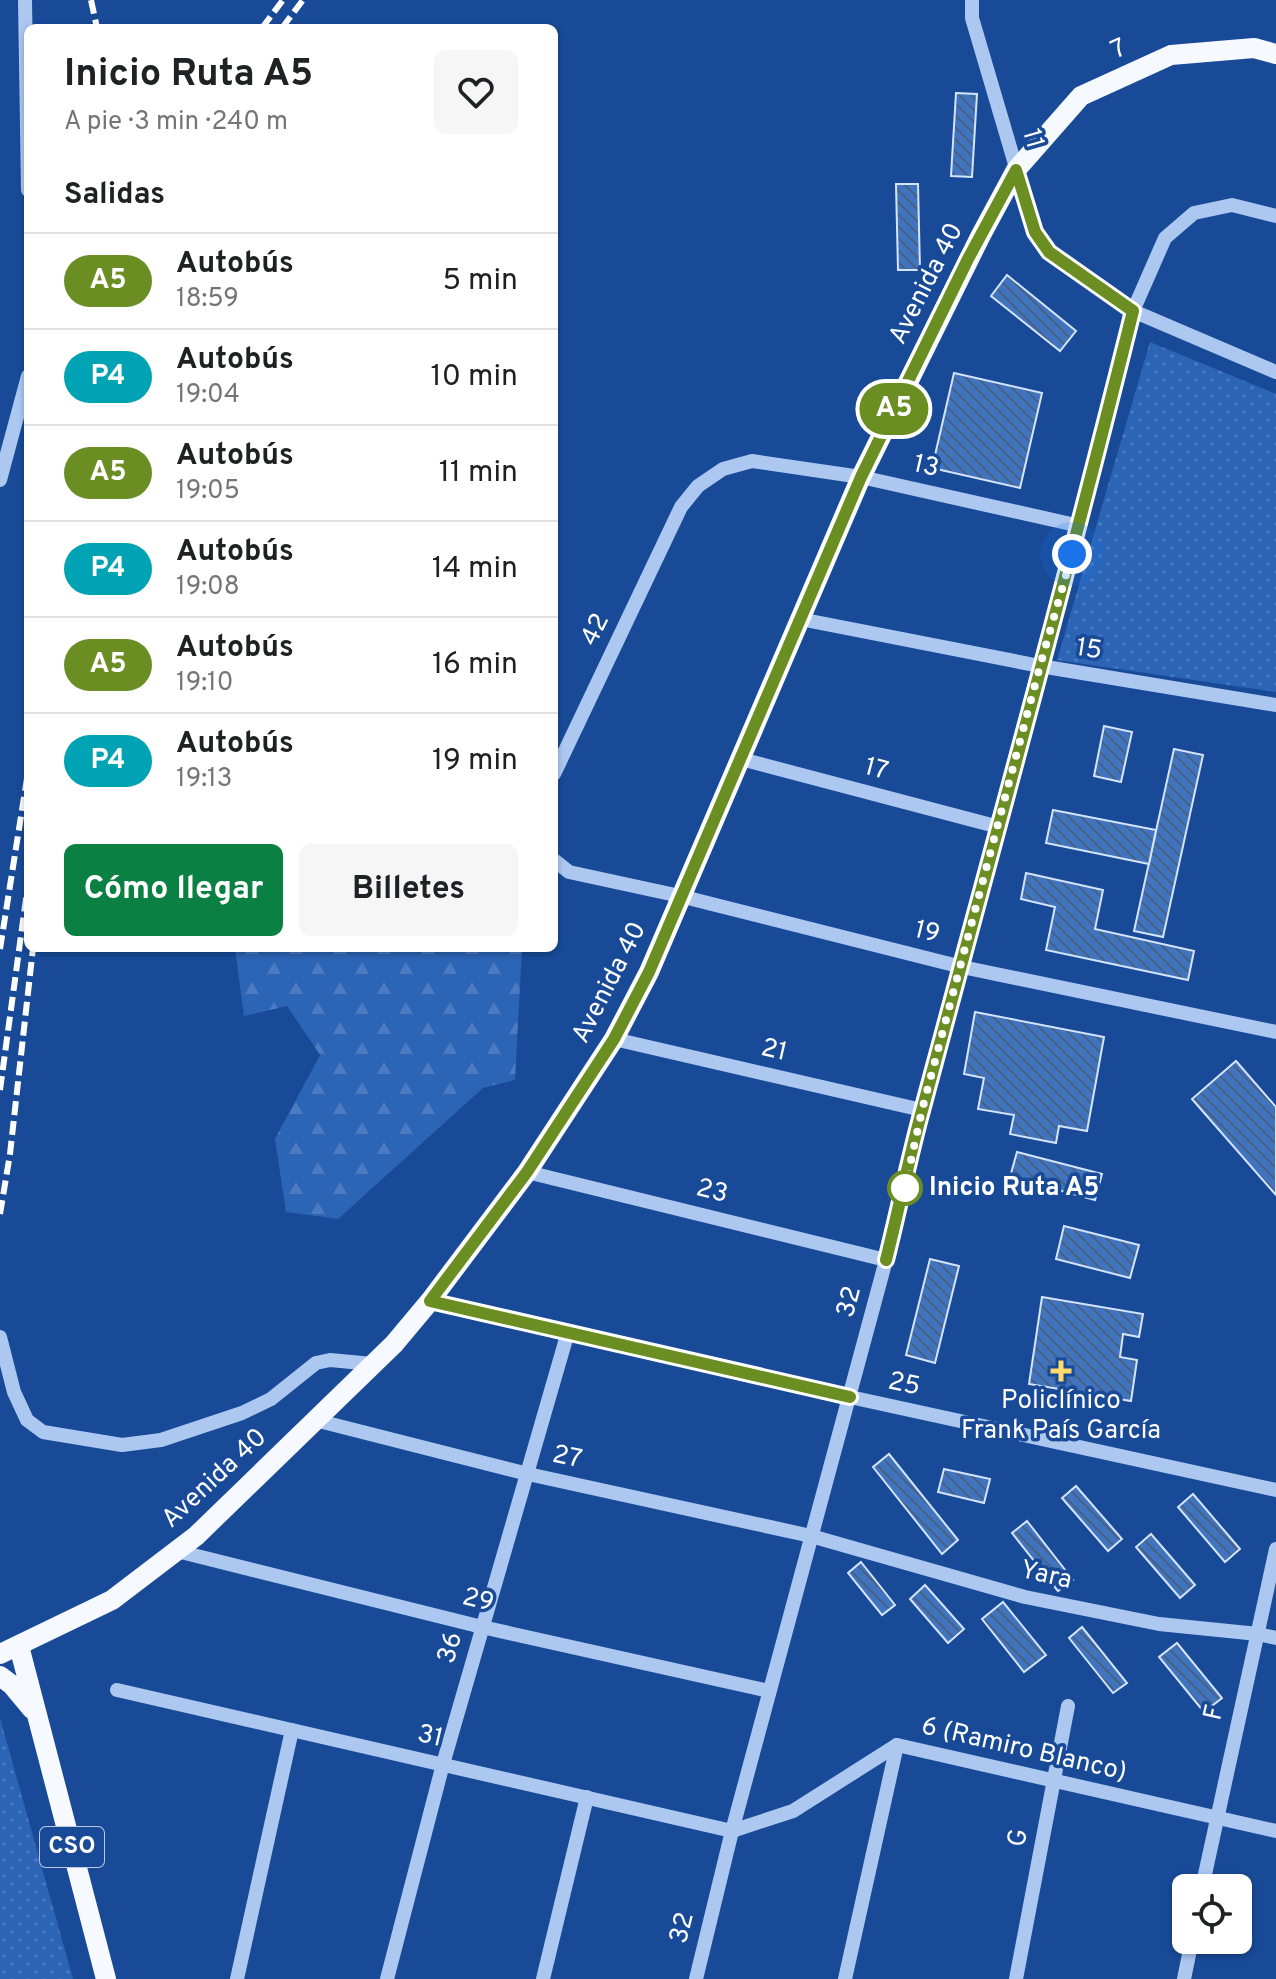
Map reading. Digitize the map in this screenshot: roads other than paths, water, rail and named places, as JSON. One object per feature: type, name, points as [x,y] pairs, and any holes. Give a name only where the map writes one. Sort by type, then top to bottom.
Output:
[{"type":"main road","name":"7","points":[[1016,170],[1081,96],[1171,55],[1254,48],[1276,54]]},
{"type":"main road","name":"Avenida 40","points":[[9,1650],[112,1600],[196,1536],[373,1364],[430,1301],[527,1172],[614,1039],[649,972],[861,477],[934,327],[1016,170]]},
{"type":"main road","name":"CSO","points":[[9,1650],[37,1715],[106,1979]]},
{"type":"main road","name":"CSO","points":[[0,1676],[12,1685],[37,1715]]},
{"type":"street","points":[[25,0],[25,24]]},
{"type":"street","name":"11","points":[[972,0],[972,18],[1040,242],[1049,252],[1133,311],[1276,372]]},
{"type":"street","name":"32","points":[[696,1979],[732,1831],[886,1260],[922,1110],[1080,526],[1133,311],[1165,238],[1194,213],[1232,205],[1276,216]]},
{"type":"street","points":[[0,480],[24,391]]},
{"type":"street","name":"13","points":[[681,507],[698,486],[723,469],[752,461],[861,477],[1080,526]]},
{"type":"street","name":"42","points":[[558,766],[681,507]]},
{"type":"street","name":"15","points":[[800,619],[1040,666],[1276,705]]},
{"type":"street","name":"17","points":[[741,759],[999,827]]},
{"type":"street","name":"19","points":[[558,863],[569,872],[680,896],[962,967],[1276,1032]]},
{"type":"street","name":"21","points":[[614,1039],[922,1110]]},
{"type":"street","name":"23","points":[[527,1172],[886,1260]]},
{"type":"street","name":"25","points":[[430,1301],[1276,1490]]},
{"type":"street","name":"36","points":[[387,1979],[443,1764],[568,1332]]},
{"type":"street","points":[[0,1337],[14,1392],[27,1420],[43,1432],[122,1445],[161,1440],[242,1413],[271,1399],[316,1363],[330,1360],[373,1364]]},
{"type":"street","name":"27","points":[[315,1420],[528,1474],[811,1536]]},
{"type":"street","name":"Yara","points":[[811,1536],[1025,1597],[1159,1624],[1276,1638]]},
{"type":"street","name":"F","points":[[1205,1874],[1276,1549]]},
{"type":"street","name":"29","points":[[177,1551],[482,1627],[769,1691]]},
{"type":"street","name":"31","points":[[117,1690],[732,1831]]},
{"type":"street","name":"G","points":[[1016,1979],[1068,1706]]},
{"type":"street","points":[[237,1979],[292,1730]]},
{"type":"street","points":[[845,1979],[897,1745]]},
{"type":"street","name":"6 (Ramiro Blanco)","points":[[732,1831],[793,1811],[897,1745],[1276,1831]]},
{"type":"street","points":[[543,1979],[587,1797]]},
{"type":"street","points":[[1184,1979],[1189,1954]]},
{"type":"railway","points":[[91,0],[96,24]]},
{"type":"railway","points":[[265,24],[283,0]]},
{"type":"railway","points":[[285,24],[303,0]]},
{"type":"railway","points":[[0,949],[24,797]]},
{"type":"railway","points":[[0,1090],[24,913]]},
{"type":"railway","points":[[0,1214],[10,1154],[33,952]]},
{"type":"place","name":"Inicio Ruta A5","points":[[905,1188]]},
{"type":"place","name":"Policlínico Frank País García","points":[[1061,1371]]}]
